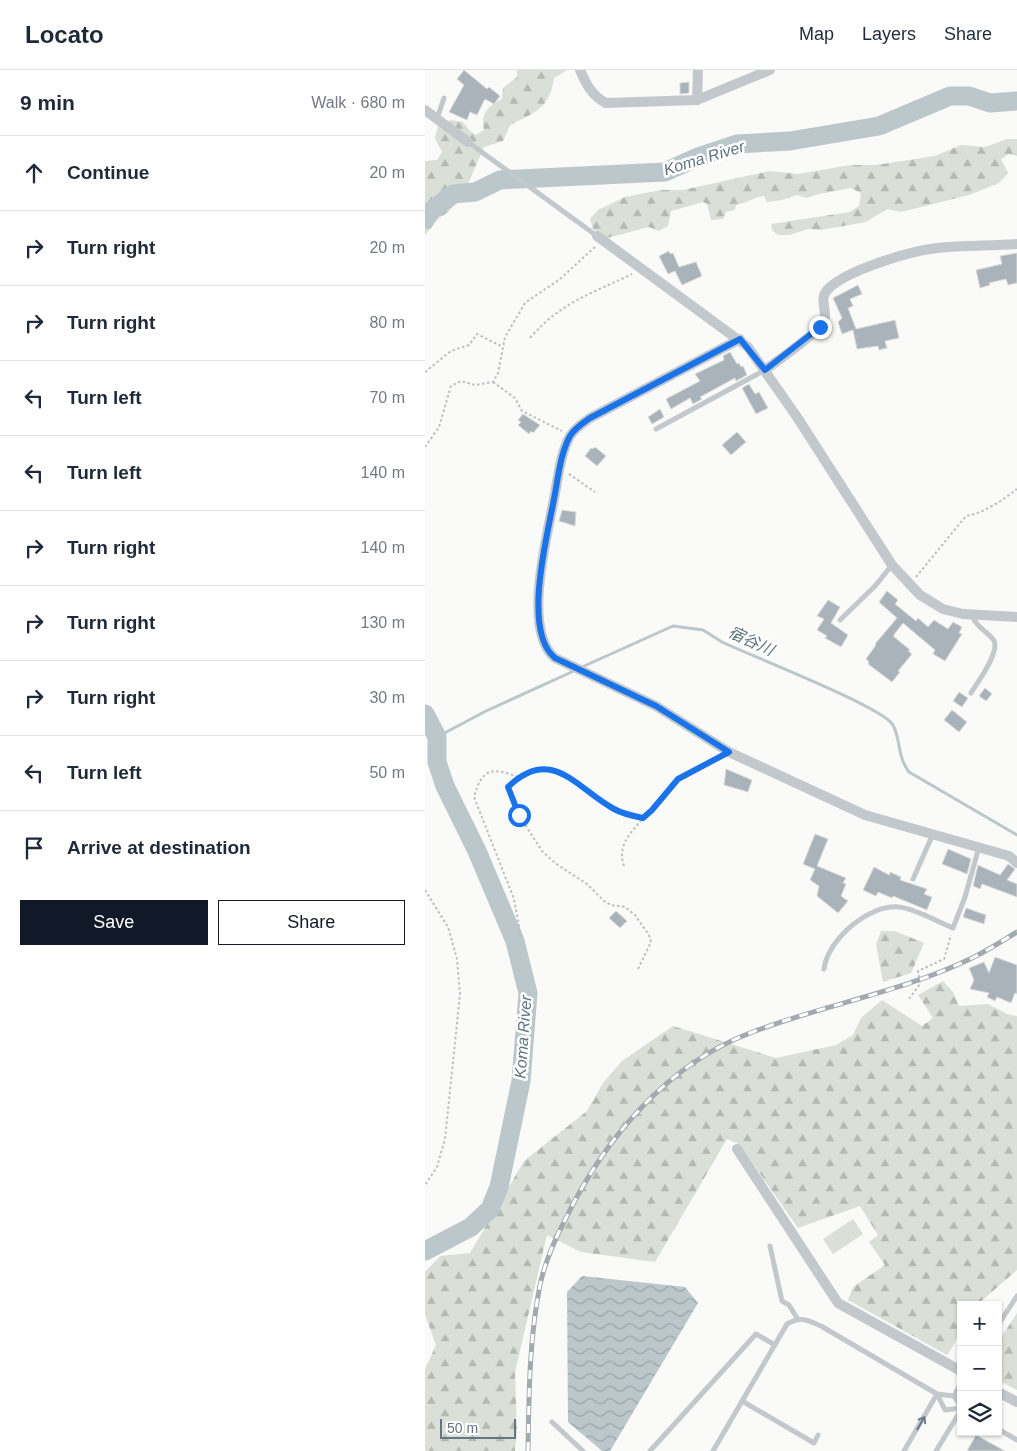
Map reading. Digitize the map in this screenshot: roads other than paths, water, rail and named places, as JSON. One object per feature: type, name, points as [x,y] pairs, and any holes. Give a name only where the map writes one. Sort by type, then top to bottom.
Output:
[{"type":"street","points":[[579,70],[588,87],[597,98],[606,103],[697,100],[770,70]]},
{"type":"street","points":[[697,100],[698,70]]},
{"type":"street","points":[[425,110],[468,142]]},
{"type":"street","points":[[599,238],[740,339],[765,370],[892,564],[920,595],[943,609],[972,615],[1017,617]]},
{"type":"street","points":[[765,370],[820,327],[825,315],[824,294],[859,270],[935,248],[1017,244]]},
{"type":"street","points":[[740,339],[590,418],[580,425],[571,436],[560,470],[539,573],[541,637],[548,653],[569,666],[656,706],[729,752],[865,815],[1013,855],[1017,863]]},
{"type":"street","points":[[737,1149],[838,1303],[957,1369]]},
{"type":"street","points":[[1002,1394],[1017,1402]]},
{"type":"lane","points":[[437,119],[444,98]]},
{"type":"lane","points":[[468,142],[599,238]]},
{"type":"lane","points":[[656,429],[765,370]]},
{"type":"lane","points":[[840,620],[875,586],[892,564]]},
{"type":"lane","points":[[971,693],[991,658],[995,645],[993,640],[978,626],[972,615]]},
{"type":"lane","points":[[913,879],[933,834]]},
{"type":"lane","points":[[824,969],[830,950],[839,939],[871,913],[887,907],[901,907],[953,928],[965,897],[979,847]]},
{"type":"lane","points":[[770,1246],[782,1301],[789,1305],[797,1318]]},
{"type":"lane","points":[[1002,1318],[1017,1296]]},
{"type":"lane","points":[[713,1451],[787,1324],[797,1318],[806,1319],[821,1326],[937,1394],[954,1396]]},
{"type":"lane","points":[[650,1451],[756,1334],[775,1345]]},
{"type":"lane","points":[[954,1396],[957,1390]]},
{"type":"lane","points":[[937,1394],[945,1410],[957,1408]]},
{"type":"lane","points":[[904,1451],[937,1394]]},
{"type":"lane","points":[[954,1396],[957,1401]]},
{"type":"lane","points":[[742,1401],[814,1443],[818,1436]]},
{"type":"lane","points":[[936,1451],[957,1415]]},
{"type":"lane","points":[[552,1422],[583,1451]]},
{"type":"lane","points":[[1002,1431],[1017,1440]]},
{"type":"water","points":[[582,1276],[685,1287],[698,1303],[610,1451],[602,1451],[568,1422],[567,1292]]},
{"type":"waterway","name":"Koma River","points":[[425,219],[431,211],[453,194],[475,192],[500,180],[665,172],[698,157],[737,144],[790,141],[879,126],[950,96],[969,96],[990,103],[1017,101]]},
{"type":"waterway","name":"宿谷川","points":[[582,667],[673,626],[703,630],[722,642],[842,694],[884,717],[893,725],[905,766],[909,772],[1017,835]]},
{"type":"waterway","name":"宿谷川","points":[[437,737],[486,711],[576,670]]},
{"type":"waterway","name":"Koma River","points":[[425,714],[437,737],[437,762],[445,786],[477,851],[515,941],[528,993],[521,1081],[499,1187],[490,1209],[471,1227],[425,1251]]},
{"type":"railway","points":[[528,1451],[532,1347],[536,1306],[545,1268],[558,1234],[581,1189],[599,1161],[641,1108],[691,1064],[720,1047],[777,1023],[946,970],[978,955],[1017,932]]}]
